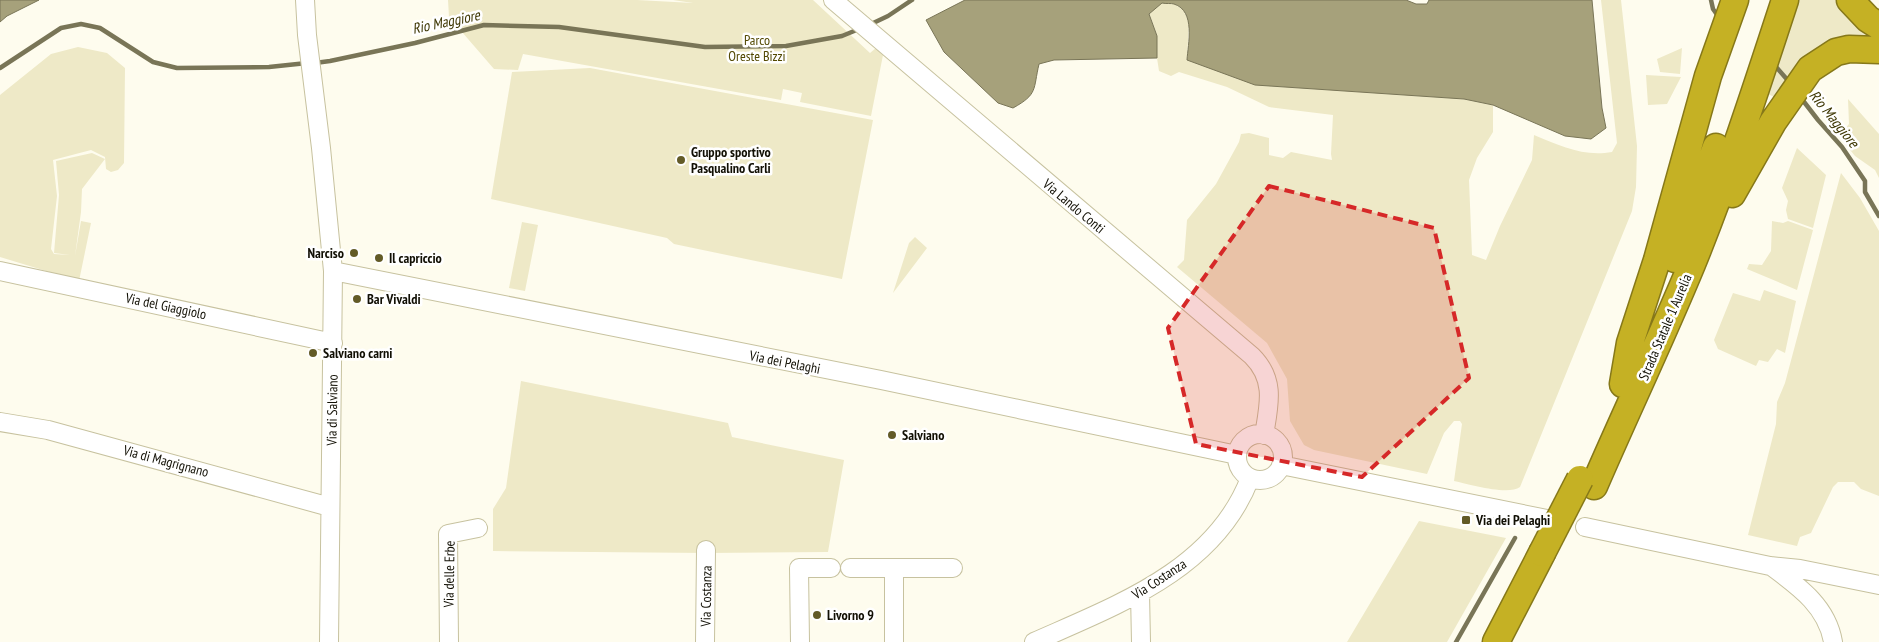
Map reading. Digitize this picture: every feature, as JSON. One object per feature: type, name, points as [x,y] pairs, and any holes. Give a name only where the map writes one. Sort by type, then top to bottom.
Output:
[{"type":"highway","points":[[1623,384],[1630,342],[1657,260],[1708,76],[1735,0]]},
{"type":"highway","name":"Strada Statale 1 Aurelia","points":[[1587,483],[1623,384],[1670,274],[1696,204],[1766,0]]},
{"type":"highway","name":"Strada Statale 1 Aurelia","points":[[1514,642],[1550,556],[1587,483],[1629,410],[1692,264],[1714,207],[1785,0]]},
{"type":"highway","points":[[1850,0],[1868,19],[1879,26]]},
{"type":"highway","points":[[1692,264],[1773,122],[1810,69],[1836,52],[1879,50]]},
{"type":"highway","name":"Strada Statale 1 Aurelia","points":[[1496,642],[1550,556]]},
{"type":"street","name":"Via di Salviano","points":[[305,0],[308,44],[333,270],[329,642]]},
{"type":"street","name":"Via Lando Conti","points":[[832,0],[1261,366],[1269,391],[1264,435]]},
{"type":"street","name":"Via del Giaggiolo","points":[[0,270],[333,343]]},
{"type":"street","name":"Via dei Pelaghi","points":[[333,270],[1008,406],[1237,455]]},
{"type":"street","name":"Via di Magrignano","points":[[0,422],[48,430],[330,507]]},
{"type":"street","points":[[1264,435],[1273,439],[1280,448],[1282,459],[1277,472],[1267,479],[1258,480],[1250,478],[1240,469],[1237,455],[1240,446],[1246,439],[1264,435]]},
{"type":"street","points":[[1281,465],[1547,519]]},
{"type":"street","name":"Via Costanza","points":[[1034,642],[1109,609],[1174,572],[1223,527],[1238,505],[1250,478]]},
{"type":"street","points":[[1585,527],[1770,566],[1800,569],[1879,585]]},
{"type":"street","name":"Via delle Erbe","points":[[449,642],[448,534],[478,528]]},
{"type":"street","name":"Via Costanza","points":[[705,642],[706,550]]},
{"type":"street","points":[[1770,566],[1804,592],[1820,608],[1828,622],[1833,642]]},
{"type":"street","points":[[800,642],[799,568],[832,568]]},
{"type":"street","points":[[850,568],[953,568]]},
{"type":"street","points":[[894,568],[894,642]]},
{"type":"street","points":[[1140,593],[1141,642]]},
{"type":"highlighted area","points":[[1269,186],[1434,228],[1469,378],[1362,477],[1196,444],[1168,328]]},
{"type":"green space","name":"Parco Oreste Bizzi","points":[[448,0],[637,0],[693,3],[673,0],[813,0],[870,53],[876,48],[883,55],[871,116],[800,102],[802,93],[783,89],[781,100],[523,54],[518,70],[494,69],[449,17]]},
{"type":"green space","points":[[1601,0],[1621,0],[1637,146],[1636,187],[1632,211],[1520,487],[1498,490],[1454,481],[1462,424],[1460,421],[1454,421],[1444,433],[1427,474],[1314,450],[1304,445],[1290,421],[1287,379],[1267,343],[1177,267],[1184,260],[1187,220],[1216,184],[1239,142],[1241,134],[1249,133],[1269,138],[1269,155],[1283,158],[1291,152],[1332,160],[1333,115],[1269,107],[1227,87],[1179,72],[1171,76],[1159,71],[1157,36],[1149,13],[1162,3],[1175,4],[1183,10],[1189,21],[1187,60],[1464,99],[1493,105],[1493,132],[1477,158],[1469,180],[1472,255],[1486,260],[1532,160],[1534,135],[1572,150],[1591,153],[1612,152],[1617,143]]},
{"type":"green space","points":[[1799,0],[1839,0],[1879,37],[1776,98],[1768,94]]},
{"type":"green space","points":[[78,47],[107,53],[125,68],[124,163],[118,170],[111,172],[106,169],[105,157],[91,150],[53,160],[57,196],[51,249],[54,254],[70,255],[54,253],[59,195],[56,161],[92,153],[105,159],[82,189],[75,256],[81,221],[91,223],[79,281],[0,257],[0,95],[51,54]]},
{"type":"green space","points":[[1682,48],[1680,74],[1660,72],[1657,59]]},
{"type":"green space","name":"Gruppo sportivo Pasqualino Carli","points":[[590,68],[873,120],[842,279],[674,244],[667,238],[491,199],[512,72]]},
{"type":"green space","points":[[1646,75],[1681,77],[1667,104],[1648,105]]},
{"type":"green space","points":[[1848,99],[1879,134],[1879,178],[1875,170],[1855,156],[1839,136],[1849,124]]},
{"type":"green space","points":[[1797,148],[1826,175],[1813,228],[1788,219],[1786,210],[1788,201],[1782,188]]},
{"type":"green space","points":[[1841,173],[1860,198],[1879,231],[1879,496],[1861,489],[1854,482],[1838,482],[1833,487],[1811,533],[1800,537],[1797,546],[1748,535],[1776,424],[1777,402],[1785,383]]},
{"type":"green space","points":[[1772,221],[1783,223],[1788,221],[1813,230],[1797,290],[1747,269],[1749,264],[1762,265],[1771,251]]},
{"type":"green space","points":[[522,222],[538,225],[525,291],[509,288]]},
{"type":"green space","points":[[915,237],[927,248],[893,293],[909,243]]},
{"type":"green space","points":[[1764,290],[1796,301],[1785,353],[1777,349],[1768,362],[1759,360],[1756,366],[1718,349],[1714,340],[1733,293],[1760,301]]},
{"type":"green space","points":[[521,381],[728,423],[732,437],[844,460],[828,552],[493,551],[493,509],[506,488]]},
{"type":"green space","points":[[1419,521],[1506,538],[1447,642],[1347,642]]},
{"type":"shaded area","points":[[0,0],[39,0],[7,16],[0,22]]},
{"type":"shaded area","points":[[965,0],[1406,0],[1416,4],[1427,4],[1429,0],[1592,0],[1602,108],[1606,128],[1591,139],[1565,136],[1493,105],[1464,99],[1255,85],[1187,60],[1189,29],[1185,13],[1174,4],[1162,3],[1149,14],[1157,36],[1157,58],[1054,60],[1039,64],[1035,86],[1031,95],[1013,108],[998,103],[944,52],[926,20]]},
{"type":"waterway","name":"Rio Maggiore","points":[[869,25],[888,16],[912,0]]},
{"type":"waterway","name":"Rio Maggiore","points":[[1711,0],[1713,9],[1718,16]]},
{"type":"waterway","name":"Rio Maggiore","points":[[0,68],[61,28],[81,24],[100,28],[153,62],[177,68],[269,67],[307,63]]},
{"type":"waterway","name":"Rio Maggiore","points":[[315,63],[415,43],[484,25],[559,27],[705,47],[786,46],[842,36],[859,29]]},
{"type":"waterway","name":"Rio Maggiore","points":[[1777,68],[1791,84]]},
{"type":"waterway","name":"Rio Maggiore","points":[[1801,98],[1842,147],[1865,181],[1865,192],[1879,216]]},
{"type":"waterway","points":[[1456,642],[1515,538]]},
{"type":"place","name":"Gruppo sportivo Pasqualino Carli","points":[[681,160]]},
{"type":"place","name":"Narciso","points":[[354,253]]},
{"type":"place","name":"Il capriccio","points":[[379,258]]},
{"type":"place","name":"Bar Vivaldi","points":[[357,299]]},
{"type":"place","name":"Salviano carni","points":[[313,353]]},
{"type":"place","name":"Salviano","points":[[892,435]]},
{"type":"place","name":"Via dei Pelaghi","points":[[1466,520]]},
{"type":"place","name":"Livorno 9","points":[[817,615]]}]
